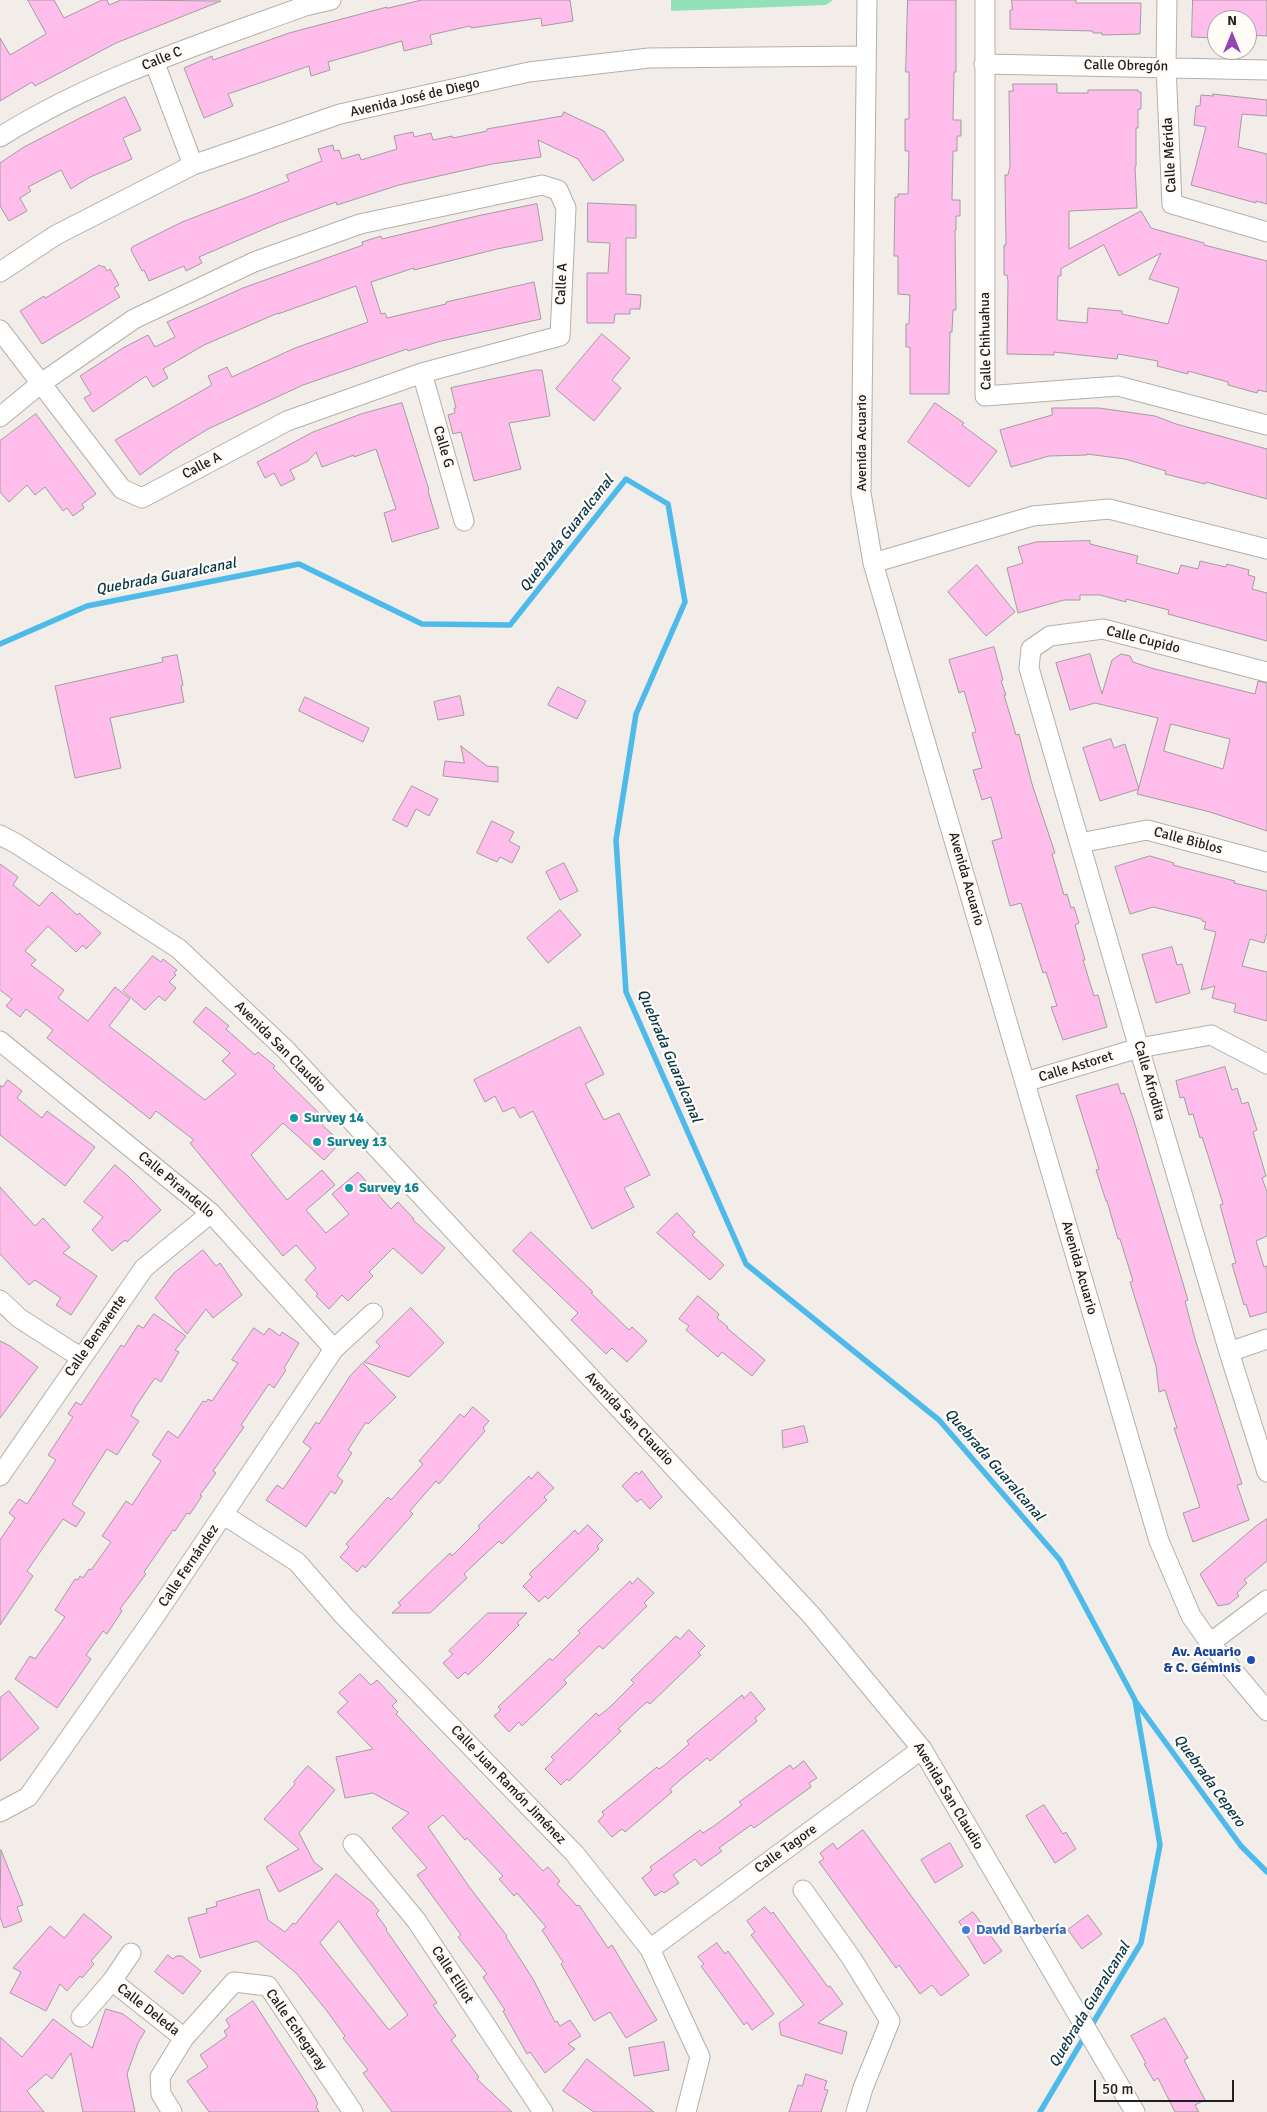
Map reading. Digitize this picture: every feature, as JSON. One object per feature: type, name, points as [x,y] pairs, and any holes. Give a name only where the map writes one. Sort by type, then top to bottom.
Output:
[{"type":"street","name":"Calle C","points":[[0,137],[40,112],[154,61],[305,6],[331,0]]},
{"type":"street","name":"Avenida Acuario","points":[[867,0],[861,492],[873,563],[1159,1541],[1191,1616],[1210,1643],[1267,1711]]},
{"type":"street","name":"Calle Chihuahua","points":[[985,0],[985,396],[1118,386],[1267,424]]},
{"type":"street","points":[[1166,66],[1167,0]]},
{"type":"street","name":"Avenida José de Diego","points":[[0,272],[56,235],[193,165],[340,114],[529,72],[649,58],[866,56]]},
{"type":"street","points":[[154,61],[193,165]]},
{"type":"street","name":"Calle Obregón","points":[[984,64],[1166,66],[1267,70]]},
{"type":"street","name":"Calle Mérida","points":[[1166,66],[1172,204],[1267,232]]},
{"type":"street","name":"Calle A","points":[[0,330],[40,384],[122,489],[142,498],[287,422],[422,373],[560,336],[566,208],[558,190],[542,185],[360,224],[254,262],[134,319],[40,384],[0,417]]},
{"type":"street","name":"Calle G","points":[[422,373],[464,521]]},
{"type":"street","points":[[873,563],[1033,516],[1110,509],[1267,549]]},
{"type":"street","name":"Calle Cupido","points":[[1036,689],[1029,668],[1031,649],[1050,636],[1103,629],[1267,672]]},
{"type":"street","name":"Calle Afrodita","points":[[1036,689],[1139,1048],[1267,1472]]},
{"type":"street","name":"Calle Biblos","points":[[1080,843],[1147,830],[1267,862]]},
{"type":"street","name":"Avenida San Claudio","points":[[0,836],[17,844],[179,949],[286,1050],[812,1616],[922,1749],[1135,2112]]},
{"type":"street","name":"Calle Astoret","points":[[1025,1082],[1139,1048],[1211,1035],[1267,1064]]},
{"type":"street","name":"Calle Pirandello","points":[[0,1041],[211,1213],[334,1349]]},
{"type":"street","name":"Calle Benavente","points":[[0,1476],[80,1357],[144,1268],[211,1213]]},
{"type":"street","points":[[0,1300],[19,1318],[80,1357]]},
{"type":"street","name":"Calle Fernández","points":[[0,1812],[28,1797],[224,1515],[334,1349],[373,1313]]},
{"type":"street","points":[[1230,1352],[1267,1339]]},
{"type":"street","name":"Calle Juan Ramón Jiménez","points":[[224,1515],[297,1562],[344,1616],[575,1854],[650,1949],[700,2057],[686,2112]]},
{"type":"street","points":[[1210,1643],[1267,1600]]},
{"type":"street","name":"Calle Tagore","points":[[650,1949],[922,1749]]},
{"type":"street","name":"Calle Elliot","points":[[353,1844],[416,1920],[544,2112]]},
{"type":"street","points":[[803,1890],[852,1959],[890,2021],[863,2088],[856,2112]]},
{"type":"street","points":[[81,2017],[112,1981],[131,1953]]},
{"type":"street","name":"Calle Deleda","points":[[112,1981],[184,2038]]},
{"type":"street","name":"Calle Echegaray","points":[[184,2038],[234,1982],[268,1986],[352,2112]]},
{"type":"street","points":[[172,2112],[160,2094],[160,2077],[184,2038]]},
{"type":"green space","points":[[671,0],[833,0],[826,5],[671,11]]},
{"type":"building","points":[[28,0],[54,0],[64,18],[102,0],[107,0],[109,5],[121,0],[221,1],[116,43],[35,86],[32,82],[0,101],[0,38],[10,55],[46,34]]},
{"type":"building","points":[[422,0],[570,0],[573,21],[542,26],[541,18],[471,28],[470,26],[430,35],[432,44],[404,51],[402,41],[328,62],[330,70],[311,76],[309,66],[228,94],[233,106],[204,118],[184,68],[212,56],[213,60],[289,33],[387,7]]},
{"type":"building","points":[[908,0],[956,0],[956,72],[954,72],[953,120],[961,120],[961,136],[957,136],[957,151],[953,151],[952,200],[960,200],[960,216],[956,216],[955,230],[956,310],[953,310],[952,332],[950,332],[949,394],[910,394],[910,347],[906,347],[906,324],[909,324],[910,295],[898,294],[898,256],[894,256],[895,197],[898,197],[898,194],[908,194],[909,151],[905,151],[905,119],[909,119],[909,72],[906,72]]},
{"type":"building","points":[[1012,0],[1076,0],[1076,3],[1141,3],[1140,34],[1102,35],[1102,33],[1093,33],[1093,31],[1010,29]]},
{"type":"building","points":[[1193,0],[1267,0],[1267,36],[1257,36],[1257,10],[1207,10],[1207,38],[1192,37]]},
{"type":"building","points":[[1013,84],[1057,84],[1057,93],[1088,93],[1088,90],[1138,90],[1138,92],[1141,92],[1141,109],[1138,109],[1138,128],[1136,128],[1137,208],[1069,211],[1069,249],[1141,211],[1151,228],[1204,243],[1204,245],[1267,261],[1267,392],[1258,390],[1257,393],[1228,385],[1228,382],[1188,371],[1188,374],[1157,366],[1158,361],[1118,354],[1117,359],[1054,352],[1054,355],[1007,354],[1008,281],[1007,275],[1004,275],[1004,245],[1006,245],[1005,175],[1008,175],[1010,166],[1009,91],[1013,91]],"holes":[[[1104,245],[1119,276],[1161,253],[1149,279],[1179,288],[1168,324],[1122,314],[1122,311],[1088,308],[1087,323],[1057,320],[1058,276],[1061,276],[1061,269]]]},
{"type":"building","points":[[1213,94],[1267,100],[1267,116],[1242,114],[1238,147],[1267,154],[1267,204],[1256,201],[1256,203],[1191,185],[1206,127],[1194,125],[1196,106],[1200,106],[1201,95],[1213,96]]},
{"type":"building","points":[[125,97],[141,130],[123,138],[132,159],[88,178],[71,189],[61,170],[28,187],[31,191],[20,198],[27,211],[9,221],[0,206],[0,163],[24,147]]},
{"type":"building","points":[[564,112],[604,131],[624,160],[593,181],[578,159],[538,140],[541,157],[492,164],[399,185],[337,205],[336,202],[276,224],[199,257],[202,263],[186,271],[184,266],[149,281],[131,250],[132,247],[182,222],[289,181],[286,175],[322,161],[318,149],[333,145],[334,151],[339,150],[342,159],[359,154],[361,160],[397,149],[394,136],[413,132],[414,137],[431,133],[433,140],[452,136],[453,138],[487,131],[487,129],[562,116]]},
{"type":"building","points":[[588,203],[636,205],[636,238],[626,238],[626,294],[641,295],[640,309],[630,309],[630,314],[615,314],[614,323],[587,323],[587,273],[608,273],[610,243],[588,242]]},
{"type":"building","points":[[537,204],[543,240],[497,249],[414,270],[414,268],[371,282],[381,314],[385,313],[387,318],[446,304],[446,302],[534,282],[541,319],[441,341],[408,351],[407,349],[303,385],[208,429],[174,450],[140,475],[115,440],[212,385],[208,376],[227,367],[232,377],[295,348],[368,322],[356,286],[278,313],[204,345],[163,369],[168,378],[153,387],[146,376],[93,412],[84,398],[91,394],[80,376],[123,348],[148,335],[155,347],[175,337],[167,322],[243,288],[363,245],[362,242],[381,236],[382,239],[477,216]]},
{"type":"building","points":[[100,265],[104,266],[107,271],[110,269],[119,285],[114,288],[120,297],[42,344],[20,311]]},
{"type":"building","points":[[602,334],[630,358],[612,380],[621,388],[594,421],[556,389]]},
{"type":"building","points":[[542,370],[550,416],[509,423],[521,469],[474,481],[461,432],[453,434],[448,415],[455,413],[454,408],[456,408],[451,388]]},
{"type":"building","points":[[402,403],[439,528],[392,542],[384,513],[396,509],[376,449],[322,467],[316,452],[308,461],[290,470],[295,479],[281,486],[274,473],[265,478],[257,462],[313,432],[361,414]]},
{"type":"building","points":[[935,403],[964,423],[962,425],[997,451],[969,487],[908,442]]},
{"type":"building","points":[[1052,408],[1099,408],[1155,416],[1176,424],[1267,449],[1267,499],[1206,482],[1205,484],[1165,474],[1166,471],[1125,459],[1087,454],[1049,456],[1011,467],[1000,430],[1052,415]]},
{"type":"building","points":[[36,414],[96,494],[82,504],[84,508],[73,516],[67,508],[63,511],[45,487],[35,495],[27,485],[9,502],[0,492],[0,441]]},
{"type":"building","points":[[1090,541],[1090,544],[1138,556],[1136,563],[1178,574],[1181,565],[1198,569],[1200,561],[1226,567],[1227,564],[1249,570],[1248,575],[1255,577],[1252,589],[1267,593],[1267,641],[1168,614],[1169,610],[1126,599],[1126,602],[1100,595],[1080,595],[1080,600],[1064,600],[1018,613],[1007,568],[1023,563],[1018,547],[1036,542]]},
{"type":"building","points":[[977,565],[1015,612],[986,636],[948,592]]},
{"type":"building","points":[[994,647],[1003,680],[1001,681],[1006,695],[1004,695],[1016,735],[1019,734],[1032,784],[1055,853],[1052,854],[1064,895],[1067,894],[1071,908],[1074,907],[1079,923],[1075,925],[1085,960],[1083,960],[1094,996],[1098,995],[1107,1027],[1063,1040],[1051,1007],[1057,1006],[1046,972],[1043,973],[1021,903],[1010,906],[992,841],[1002,838],[991,797],[982,800],[973,770],[982,768],[972,733],[976,732],[964,691],[959,693],[949,660]]},
{"type":"building","points":[[1090,654],[1102,694],[1112,660],[1121,654],[1130,656],[1133,662],[1151,668],[1255,694],[1258,681],[1267,683],[1267,831],[1210,812],[1137,794],[1158,718],[1095,703],[1070,710],[1056,663]],"holes":[[[1171,724],[1230,739],[1223,769],[1164,751]]]},
{"type":"building","points":[[177,655],[183,685],[181,686],[184,702],[110,718],[121,768],[75,778],[55,686],[163,662],[162,658]]},
{"type":"building","points":[[558,687],[586,701],[577,719],[548,705]]},
{"type":"building","points":[[460,696],[464,715],[438,720],[434,702]]},
{"type":"building","points":[[305,697],[369,728],[363,742],[299,711]]},
{"type":"building","points":[[1111,739],[1114,748],[1125,744],[1139,789],[1100,801],[1083,748]]},
{"type":"building","points":[[461,746],[487,766],[498,767],[498,782],[443,776],[445,761],[464,763]]},
{"type":"building","points":[[412,786],[438,799],[429,816],[416,809],[407,827],[393,820]]},
{"type":"building","points":[[492,821],[514,832],[509,841],[520,847],[512,863],[500,857],[497,862],[477,853]]},
{"type":"building","points":[[1150,856],[1174,863],[1173,865],[1267,891],[1267,933],[1264,943],[1250,939],[1242,966],[1267,972],[1267,1021],[1234,1012],[1236,1004],[1212,998],[1215,986],[1201,990],[1216,932],[1204,929],[1206,922],[1202,921],[1202,919],[1153,907],[1130,914],[1115,867]]},
{"type":"building","points":[[564,863],[578,891],[560,900],[546,872]]},
{"type":"building","points":[[0,864],[18,877],[13,885],[39,906],[52,892],[77,915],[79,913],[101,933],[86,949],[83,945],[76,952],[48,926],[25,951],[36,960],[31,965],[64,990],[58,998],[88,1021],[115,987],[130,999],[109,1026],[205,1100],[236,1074],[222,1061],[230,1053],[193,1022],[206,1007],[229,1026],[226,1029],[255,1055],[258,1052],[275,1066],[273,1068],[326,1120],[322,1125],[341,1142],[324,1160],[283,1123],[251,1155],[287,1200],[322,1170],[335,1185],[306,1210],[326,1233],[349,1214],[332,1194],[358,1172],[391,1209],[398,1202],[413,1220],[445,1248],[422,1274],[393,1248],[369,1272],[373,1276],[348,1301],[342,1295],[329,1309],[316,1296],[318,1294],[305,1280],[316,1268],[296,1245],[283,1256],[190,1143],[194,1140],[156,1111],[150,1119],[47,1038],[53,1030],[26,1009],[20,1017],[6,1006],[12,999],[0,990]]},
{"type":"building","points":[[560,910],[581,935],[548,963],[527,938]]},
{"type":"building","points":[[1172,947],[1177,965],[1182,964],[1190,993],[1156,1003],[1142,955]]},
{"type":"building","points":[[153,956],[161,962],[163,959],[177,970],[174,973],[176,975],[169,982],[176,988],[165,1001],[159,996],[145,1010],[123,991]]},
{"type":"building","points":[[580,1027],[604,1074],[585,1084],[604,1120],[619,1113],[650,1175],[624,1188],[634,1207],[592,1229],[533,1111],[520,1118],[514,1107],[503,1112],[495,1096],[485,1102],[474,1080]]},
{"type":"building","points":[[1225,1067],[1232,1090],[1237,1088],[1242,1104],[1248,1102],[1257,1130],[1253,1132],[1266,1176],[1262,1178],[1267,1192],[1267,1236],[1256,1241],[1264,1267],[1267,1266],[1267,1312],[1250,1317],[1246,1304],[1244,1305],[1232,1264],[1236,1263],[1220,1205],[1223,1204],[1207,1152],[1202,1137],[1200,1138],[1193,1114],[1189,1115],[1184,1097],[1180,1098],[1176,1081]]},
{"type":"building","points":[[8,1080],[22,1091],[17,1098],[42,1118],[47,1111],[95,1147],[65,1186],[0,1135],[0,1085],[2,1087]]},
{"type":"building","points":[[1118,1084],[1121,1094],[1124,1093],[1133,1118],[1167,1230],[1188,1300],[1185,1301],[1195,1339],[1242,1484],[1237,1485],[1249,1520],[1193,1542],[1183,1513],[1200,1507],[1174,1428],[1177,1428],[1165,1390],[1159,1392],[1156,1366],[1130,1282],[1133,1281],[1096,1170],[1099,1169],[1076,1096]]},
{"type":"building","points":[[115,1165],[161,1210],[127,1242],[125,1240],[112,1251],[92,1230],[103,1217],[84,1202]]},
{"type":"building","points":[[0,1187],[35,1226],[43,1218],[70,1247],[63,1253],[97,1276],[71,1315],[56,1305],[61,1298],[35,1280],[29,1285],[0,1254]]},
{"type":"building","points":[[677,1213],[695,1232],[692,1235],[724,1265],[710,1280],[657,1233]]},
{"type":"building","points":[[531,1232],[629,1330],[632,1327],[647,1341],[627,1362],[612,1348],[606,1354],[571,1320],[578,1313],[513,1251]]},
{"type":"building","points":[[203,1250],[216,1266],[220,1263],[242,1295],[213,1318],[206,1309],[187,1334],[155,1298],[173,1274]]},
{"type":"building","points":[[698,1296],[719,1314],[717,1318],[727,1328],[765,1360],[752,1376],[722,1352],[718,1357],[686,1330],[689,1326],[679,1319]]},
{"type":"building","points":[[411,1308],[444,1343],[409,1377],[364,1362],[380,1346],[376,1342]]},
{"type":"building","points":[[154,1314],[186,1336],[175,1350],[179,1352],[161,1382],[155,1378],[136,1406],[131,1416],[139,1421],[117,1455],[107,1449],[72,1504],[85,1513],[76,1527],[63,1519],[27,1571],[33,1576],[0,1625],[0,1540],[15,1518],[9,1513],[19,1499],[27,1504],[56,1460],[48,1455],[73,1417],[68,1414],[76,1402],[81,1405],[121,1345],[124,1347],[138,1325],[143,1328]]},
{"type":"building","points":[[254,1328],[264,1335],[269,1328],[280,1336],[282,1332],[299,1343],[284,1368],[286,1370],[274,1388],[269,1384],[241,1425],[244,1427],[213,1471],[216,1473],[200,1495],[202,1496],[190,1514],[187,1513],[175,1531],[173,1530],[144,1572],[146,1574],[120,1609],[122,1611],[107,1634],[103,1631],[86,1655],[91,1659],[57,1708],[15,1679],[30,1656],[35,1659],[65,1617],[55,1610],[75,1579],[78,1580],[80,1576],[83,1578],[89,1569],[91,1570],[111,1542],[102,1536],[126,1501],[132,1505],[161,1461],[152,1455],[168,1431],[178,1438],[203,1401],[206,1402],[208,1399],[212,1401],[238,1363],[232,1360]]},
{"type":"building","points":[[0,1341],[10,1346],[38,1367],[0,1418]]},
{"type":"building","points":[[363,1363],[396,1397],[368,1424],[366,1422],[348,1450],[352,1453],[337,1476],[343,1481],[335,1494],[331,1491],[306,1527],[266,1500],[277,1485],[283,1489],[311,1448],[303,1442],[316,1422],[319,1424],[350,1376]]},
{"type":"building","points":[[473,1407],[489,1421],[483,1428],[485,1431],[439,1484],[436,1481],[410,1511],[413,1514],[365,1568],[363,1565],[357,1572],[340,1557],[349,1547],[346,1544],[388,1497],[391,1500],[423,1464],[419,1461],[460,1414],[464,1417]]},
{"type":"building","points":[[804,1426],[808,1442],[783,1448],[782,1431]]},
{"type":"building","points":[[642,1471],[662,1497],[650,1509],[641,1499],[637,1502],[622,1486],[636,1472],[639,1474]]},
{"type":"building","points":[[538,1472],[554,1488],[544,1497],[547,1500],[502,1544],[499,1541],[464,1574],[467,1578],[430,1613],[392,1613],[401,1605],[398,1603],[450,1553],[452,1556],[480,1528],[478,1526],[529,1476],[531,1479]]},
{"type":"building","points":[[1267,1519],[1267,1561],[1244,1580],[1247,1583],[1237,1593],[1239,1596],[1229,1604],[1218,1606],[1200,1574],[1256,1526]]},
{"type":"building","points":[[588,1525],[603,1540],[597,1546],[599,1549],[548,1599],[545,1596],[539,1602],[523,1586],[532,1577],[529,1574],[575,1530],[578,1534]]},
{"type":"building","points":[[638,1578],[654,1593],[644,1603],[647,1606],[603,1649],[599,1646],[564,1680],[567,1683],[522,1726],[519,1722],[509,1732],[494,1716],[501,1710],[498,1707],[550,1658],[552,1661],[580,1633],[578,1631],[630,1581],[632,1584]]},
{"type":"building","points":[[488,1613],[527,1613],[517,1623],[519,1625],[487,1657],[468,1675],[465,1672],[458,1679],[443,1663],[453,1654],[449,1651]]},
{"type":"building","points":[[689,1630],[705,1646],[698,1653],[701,1655],[650,1704],[647,1702],[640,1708],[618,1729],[621,1731],[569,1781],[567,1779],[561,1785],[545,1769],[554,1760],[551,1757],[596,1713],[599,1716],[610,1707],[634,1683],[631,1680],[676,1636],[680,1639]]},
{"type":"building","points":[[360,1674],[371,1685],[377,1680],[397,1701],[392,1706],[398,1712],[396,1714],[543,1871],[548,1867],[560,1881],[557,1884],[577,1906],[579,1905],[608,1948],[612,1945],[657,2020],[626,2038],[610,2012],[594,2021],[561,1964],[563,1962],[542,1930],[546,1927],[517,1893],[514,1896],[499,1879],[503,1876],[467,1838],[465,1840],[443,1815],[428,1827],[470,1888],[507,1936],[533,1979],[555,2022],[557,2021],[560,2026],[570,2020],[581,2036],[568,2044],[575,2049],[545,2073],[530,2052],[527,2054],[503,2011],[505,2010],[483,1977],[487,1974],[458,1937],[461,1935],[417,1875],[427,1868],[392,1828],[409,1813],[373,1793],[345,1798],[336,1757],[373,1749],[337,1712],[348,1702],[339,1693]]},
{"type":"building","points":[[9,1691],[39,1728],[0,1761],[0,1698]]},
{"type":"building","points":[[751,1692],[765,1709],[755,1718],[757,1721],[710,1761],[707,1758],[680,1780],[670,1789],[672,1792],[625,1832],[622,1829],[612,1837],[598,1821],[604,1815],[602,1812],[657,1767],[659,1769],[666,1764],[689,1744],[687,1741],[742,1695],[744,1698]]},
{"type":"building","points":[[804,1761],[817,1778],[809,1783],[811,1787],[754,1828],[751,1825],[744,1830],[719,1848],[722,1851],[701,1866],[695,1859],[673,1875],[679,1883],[664,1893],[662,1891],[655,1896],[642,1878],[652,1870],[650,1867],[700,1830],[703,1833],[714,1826],[742,1805],[739,1802],[790,1765],[793,1769]]},
{"type":"building","points":[[308,1766],[335,1790],[299,1833],[314,1862],[323,1869],[279,1892],[266,1867],[299,1849],[264,1819]]},
{"type":"building","points":[[1044,1805],[1063,1834],[1066,1832],[1076,1849],[1055,1863],[1026,1816]]},
{"type":"building","points":[[863,1830],[969,1975],[941,1996],[932,1985],[920,1994],[899,1965],[896,1968],[819,1862],[824,1859],[820,1853],[833,1843],[837,1849]]},
{"type":"building","points":[[950,1843],[963,1866],[935,1883],[921,1860]]},
{"type":"building","points":[[1,1850],[23,1905],[17,1907],[22,1921],[4,1928],[0,1917]]},
{"type":"building","points":[[336,1874],[372,1902],[379,1911],[376,1914],[386,1930],[437,2003],[433,2005],[456,2036],[451,2040],[479,2077],[477,2079],[512,2112],[392,2112],[363,2073],[368,2070],[343,2038],[345,2036],[296,1973],[257,1941],[200,1958],[188,1918],[207,1913],[206,1909],[217,1906],[216,1902],[259,1889],[268,1920],[285,1932],[293,1923],[295,1924]],"holes":[[[339,1921],[408,2015],[389,2030],[320,1943]]]},
{"type":"building","points":[[765,1907],[771,1914],[773,1912],[828,1987],[830,1986],[843,2004],[818,2023],[847,2032],[842,2054],[781,2035],[779,2023],[804,2005],[751,1935],[755,1932],[747,1921]]},
{"type":"building","points":[[973,1912],[1002,1951],[984,1964],[959,1922]]},
{"type":"building","points":[[84,1914],[112,1937],[91,1961],[94,1964],[82,1978],[80,1976],[67,1991],[60,1984],[46,2011],[10,1993],[21,1972],[13,1968],[50,1926],[64,1938]]},
{"type":"building","points":[[1088,1915],[1102,1934],[1082,1949],[1068,1930]]},
{"type":"building","points":[[717,1943],[725,1954],[728,1951],[774,2014],[752,2030],[747,2022],[744,2025],[701,1966],[704,1964],[698,1957]]},
{"type":"building","points":[[168,1955],[173,1959],[176,1956],[182,1956],[201,1971],[183,1994],[155,1972]]},
{"type":"building","points":[[253,2001],[315,2097],[319,2112],[209,2112],[187,2081],[208,2067],[200,2055],[227,2036],[224,2031],[230,2027],[226,2020]]},
{"type":"building","points":[[106,2009],[123,2014],[145,2031],[138,2043],[127,2074],[135,2112],[83,2112],[71,2053],[52,2079],[46,2074],[27,2091],[44,2112],[0,2112],[0,2037],[22,2057],[53,2019],[92,2048]]},
{"type":"building","points":[[1165,2018],[1188,2058],[1184,2060],[1205,2100],[1195,2105],[1199,2112],[1175,2112],[1158,2078],[1154,2081],[1144,2064],[1146,2063],[1131,2036]]},
{"type":"building","points":[[664,2042],[669,2070],[634,2076],[629,2048]]},
{"type":"building","points":[[587,2059],[654,2112],[594,2112],[563,2091]]},
{"type":"building","points":[[806,2074],[827,2081],[824,2089],[828,2090],[821,2112],[789,2112],[798,2085],[802,2086]]},
{"type":"waterway","name":"Quebrada Guaralcanal","points":[[0,644],[87,606],[299,564],[422,624],[510,625],[626,479],[668,504],[685,602],[636,714],[616,840],[626,992],[746,1264],[939,1420],[1060,1560],[1135,1700],[1160,1845],[1141,1943],[1090,2028]]},
{"type":"waterway","name":"Quebrada Cepero","points":[[1136,1702],[1241,1846],[1267,1872]]},
{"type":"waterway","name":"Quebrada Guaralcanal","points":[[1040,2112],[1085,2036]]},
{"type":"place","name":"Survey 14","points":[[294,1118]]},
{"type":"place","name":"Survey 13","points":[[317,1142]]},
{"type":"place","name":"Survey 16","points":[[349,1188]]},
{"type":"place","name":"Av. Acuario & C. Géminis","points":[[1251,1660]]},
{"type":"place","name":"David Barbería","points":[[966,1930]]}]
